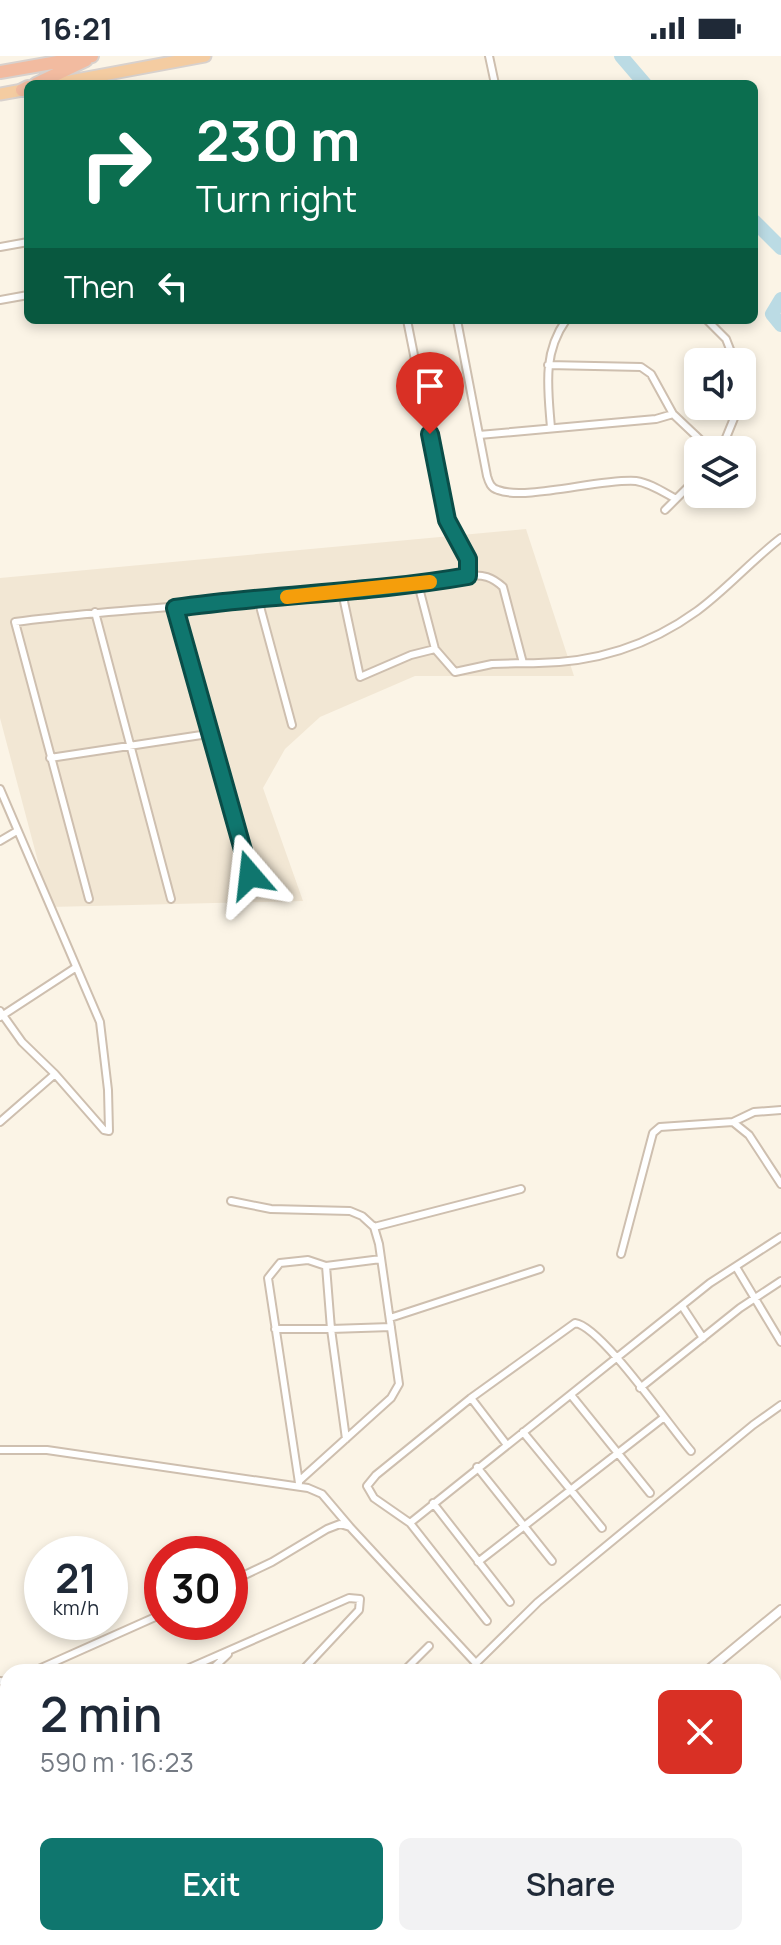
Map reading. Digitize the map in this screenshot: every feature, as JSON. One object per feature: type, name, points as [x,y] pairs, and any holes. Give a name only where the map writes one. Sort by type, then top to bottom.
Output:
[{"type":"highway","points":[[0,72],[92,56]]},
{"type":"highway","points":[[45,80],[80,65],[92,56]]},
{"type":"highway","points":[[76,80],[205,56]]},
{"type":"highway","points":[[0,94],[24,89]]},
{"type":"street","points":[[489,56],[494,80]]},
{"type":"street","points":[[0,247],[24,243]]},
{"type":"street","points":[[0,300],[24,296]]},
{"type":"street","points":[[408,324],[447,520],[468,559],[468,576]]},
{"type":"street","points":[[458,324],[489,483],[500,492],[518,493],[623,481],[640,482],[676,499]]},
{"type":"street","points":[[551,428],[548,365],[550,351],[564,324]]},
{"type":"street","points":[[711,324],[726,339],[730,348]]},
{"type":"street","points":[[548,365],[641,367],[651,374],[673,414],[696,436]]},
{"type":"street","points":[[479,435],[656,419],[673,414]]},
{"type":"street","points":[[665,510],[684,491]]},
{"type":"street","points":[[418,584],[435,649],[455,672],[481,666],[551,664],[630,648],[662,633],[698,610],[781,538]]},
{"type":"street","points":[[89,899],[15,622],[95,612],[175,608],[342,592],[480,574],[494,579],[503,587],[523,663]]},
{"type":"street","points":[[342,592],[360,677],[411,655],[435,649]]},
{"type":"street","points":[[258,599],[292,725]]},
{"type":"street","points":[[175,608],[250,875]]},
{"type":"street","points":[[95,612],[171,899]]},
{"type":"street","points":[[50,758],[208,734]]},
{"type":"street","points":[[0,789],[100,1022],[109,1131],[104,1130],[22,1042],[1,1014],[75,968]]},
{"type":"street","points":[[0,841],[17,831]]},
{"type":"street","points":[[0,1122],[55,1074]]},
{"type":"street","points":[[621,1254],[653,1133],[660,1127],[733,1122],[754,1112],[781,1110]]},
{"type":"street","points":[[733,1122],[749,1135],[781,1184]]},
{"type":"street","points":[[770,1168],[781,1167]]},
{"type":"street","points":[[374,1227],[521,1189]]},
{"type":"street","points":[[231,1201],[271,1209],[350,1211],[362,1216],[374,1227],[399,1384],[397,1390],[299,1484]]},
{"type":"street","points":[[410,1523],[682,1306],[781,1237]]},
{"type":"street","points":[[299,1484],[268,1278],[272,1269],[280,1263],[308,1260],[326,1266],[381,1259]]},
{"type":"street","points":[[326,1266],[346,1439]]},
{"type":"street","points":[[736,1267],[781,1342]]},
{"type":"street","points":[[390,1318],[540,1269]]},
{"type":"street","points":[[640,1388],[781,1281]]},
{"type":"street","points":[[682,1306],[703,1338]]},
{"type":"street","points":[[487,1621],[410,1523],[374,1498],[367,1486],[376,1475],[471,1398],[575,1323],[587,1326],[617,1358],[691,1451]]},
{"type":"street","points":[[275,1329],[391,1327]]},
{"type":"street","points":[[571,1395],[650,1493]]},
{"type":"street","points":[[471,1398],[507,1445]]},
{"type":"street","points":[[0,1450],[47,1450],[299,1484],[322,1494],[477,1662],[538,1602],[781,1405]]},
{"type":"street","points":[[478,1562],[663,1418]]},
{"type":"street","points":[[523,1432],[602,1528]]},
{"type":"street","points":[[477,1467],[552,1561]]},
{"type":"street","points":[[433,1503],[510,1602]]},
{"type":"street","points":[[248,1573],[327,1529],[340,1524],[350,1527]]},
{"type":"street","points":[[199,1664],[349,1598],[360,1599],[359,1610],[308,1664]]},
{"type":"street","points":[[716,1664],[781,1610]]},
{"type":"street","points":[[50,1664],[144,1622]]},
{"type":"street","points":[[411,1664],[429,1646]]},
{"type":"street","points":[[217,1664],[230,1651]]},
{"type":"shaded area","points":[[526,529],[574,676],[415,676],[320,717],[285,749],[263,788],[303,901],[50,907],[0,718],[0,578]]},
{"type":"waterway","points":[[621,56],[642,80]]},
{"type":"waterway","points":[[758,225],[781,248]]},
{"type":"waterway","points":[[781,299],[772,314],[781,325]]},
{"type":"slow traffic","points":[[287,597],[430,582]]},
{"type":"route","points":[[250,875],[175,608],[418,584],[468,576],[468,559],[447,520],[430,434]]}]
